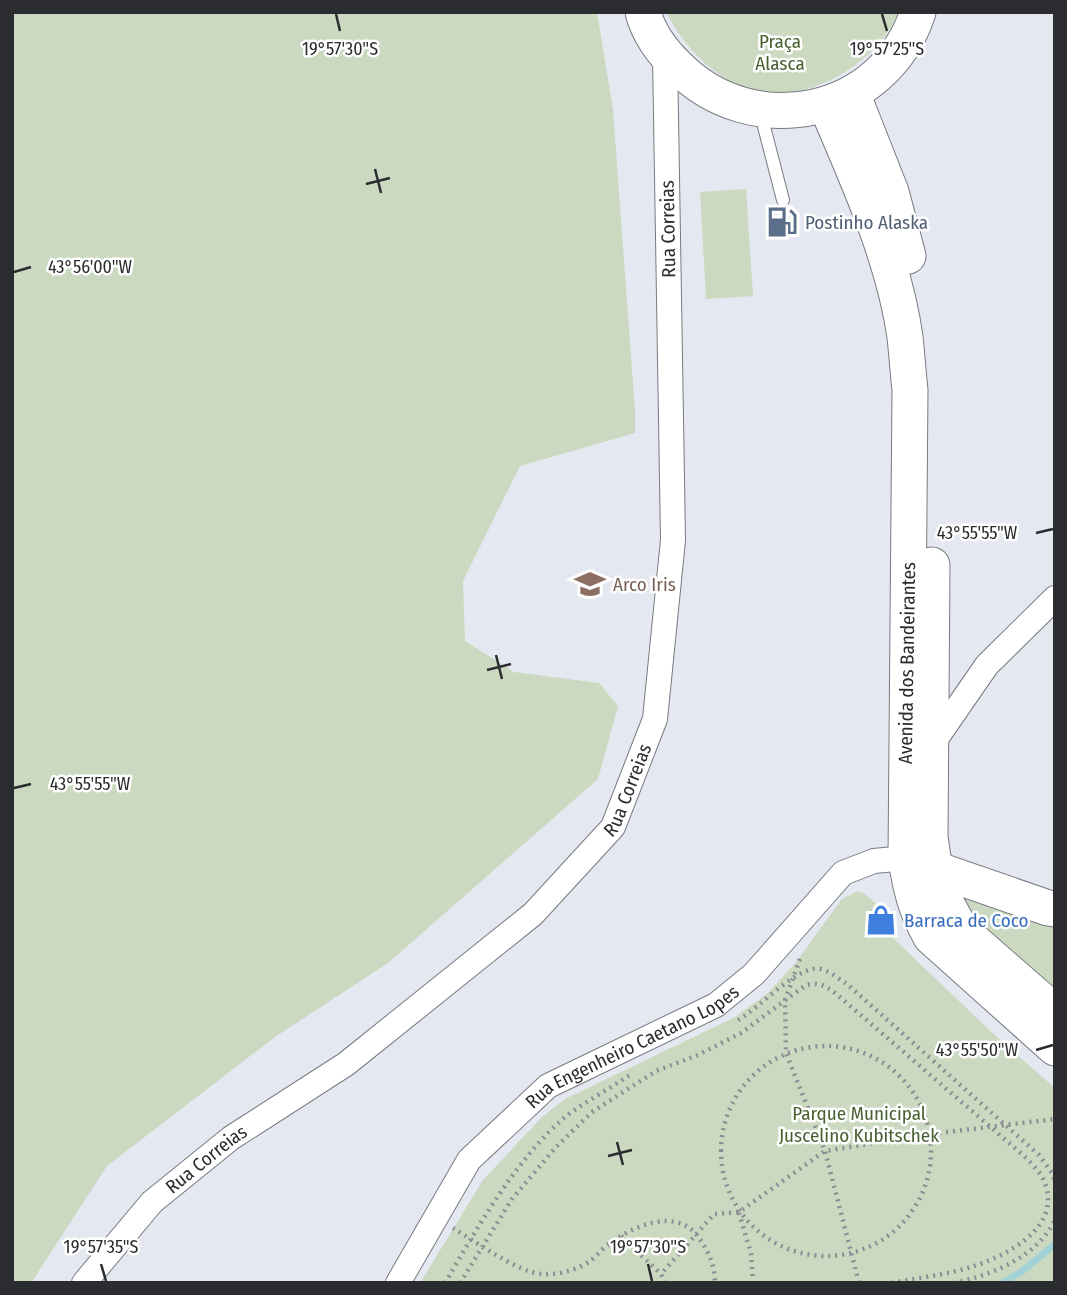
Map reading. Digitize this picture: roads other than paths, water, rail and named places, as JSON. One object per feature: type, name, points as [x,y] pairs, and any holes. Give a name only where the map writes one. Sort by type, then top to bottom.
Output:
[{"type":"street","points":[[643,12],[665,55],[692,82],[724,100],[760,110],[794,111],[839,99],[886,67],[911,32],[918,12]]},
{"type":"street","name":"Rua Correias","points":[[83,1283],[152,1202],[231,1138],[346,1064],[533,914],[613,827],[655,719],[673,540],[665,55]]},
{"type":"street","name":"Avenida dos Bandeirantes","points":[[839,99],[891,192],[912,272],[923,333],[932,553],[930,837],[912,895],[919,916],[931,937],[1055,1048]]},
{"type":"street","name":"Avenida dos Bandeirantes","points":[[839,99],[893,284],[905,335],[910,390],[920,864],[961,930],[1055,1012]]},
{"type":"street","points":[[931,746],[987,665],[1055,598]]},
{"type":"street","points":[[933,675],[950,681],[962,680],[987,665]]},
{"type":"street","name":"Rua Engenheiro Caetano Lopes","points":[[398,1283],[469,1160],[548,1086],[716,1005],[754,974],[843,873],[874,861],[920,864]]},
{"type":"street","points":[[920,864],[1048,908],[1055,908]]},
{"type":"lane","points":[[760,110],[783,200]]},
{"type":"waterway","points":[[1002,1283],[1021,1272],[1055,1244]]},
{"type":"place","name":"Postinho Alaska","points":[[782,222]]},
{"type":"place","name":"Arco Iris","points":[[590,584]]},
{"type":"place","name":"Barraca de Coco","points":[[881,920]]},
{"type":"park label","name":"Praça Alasca","points":[[780,52]]},
{"type":"park label","name":"Parque Municipal Juscelino Kubitschek","points":[[859,1124]]}]
